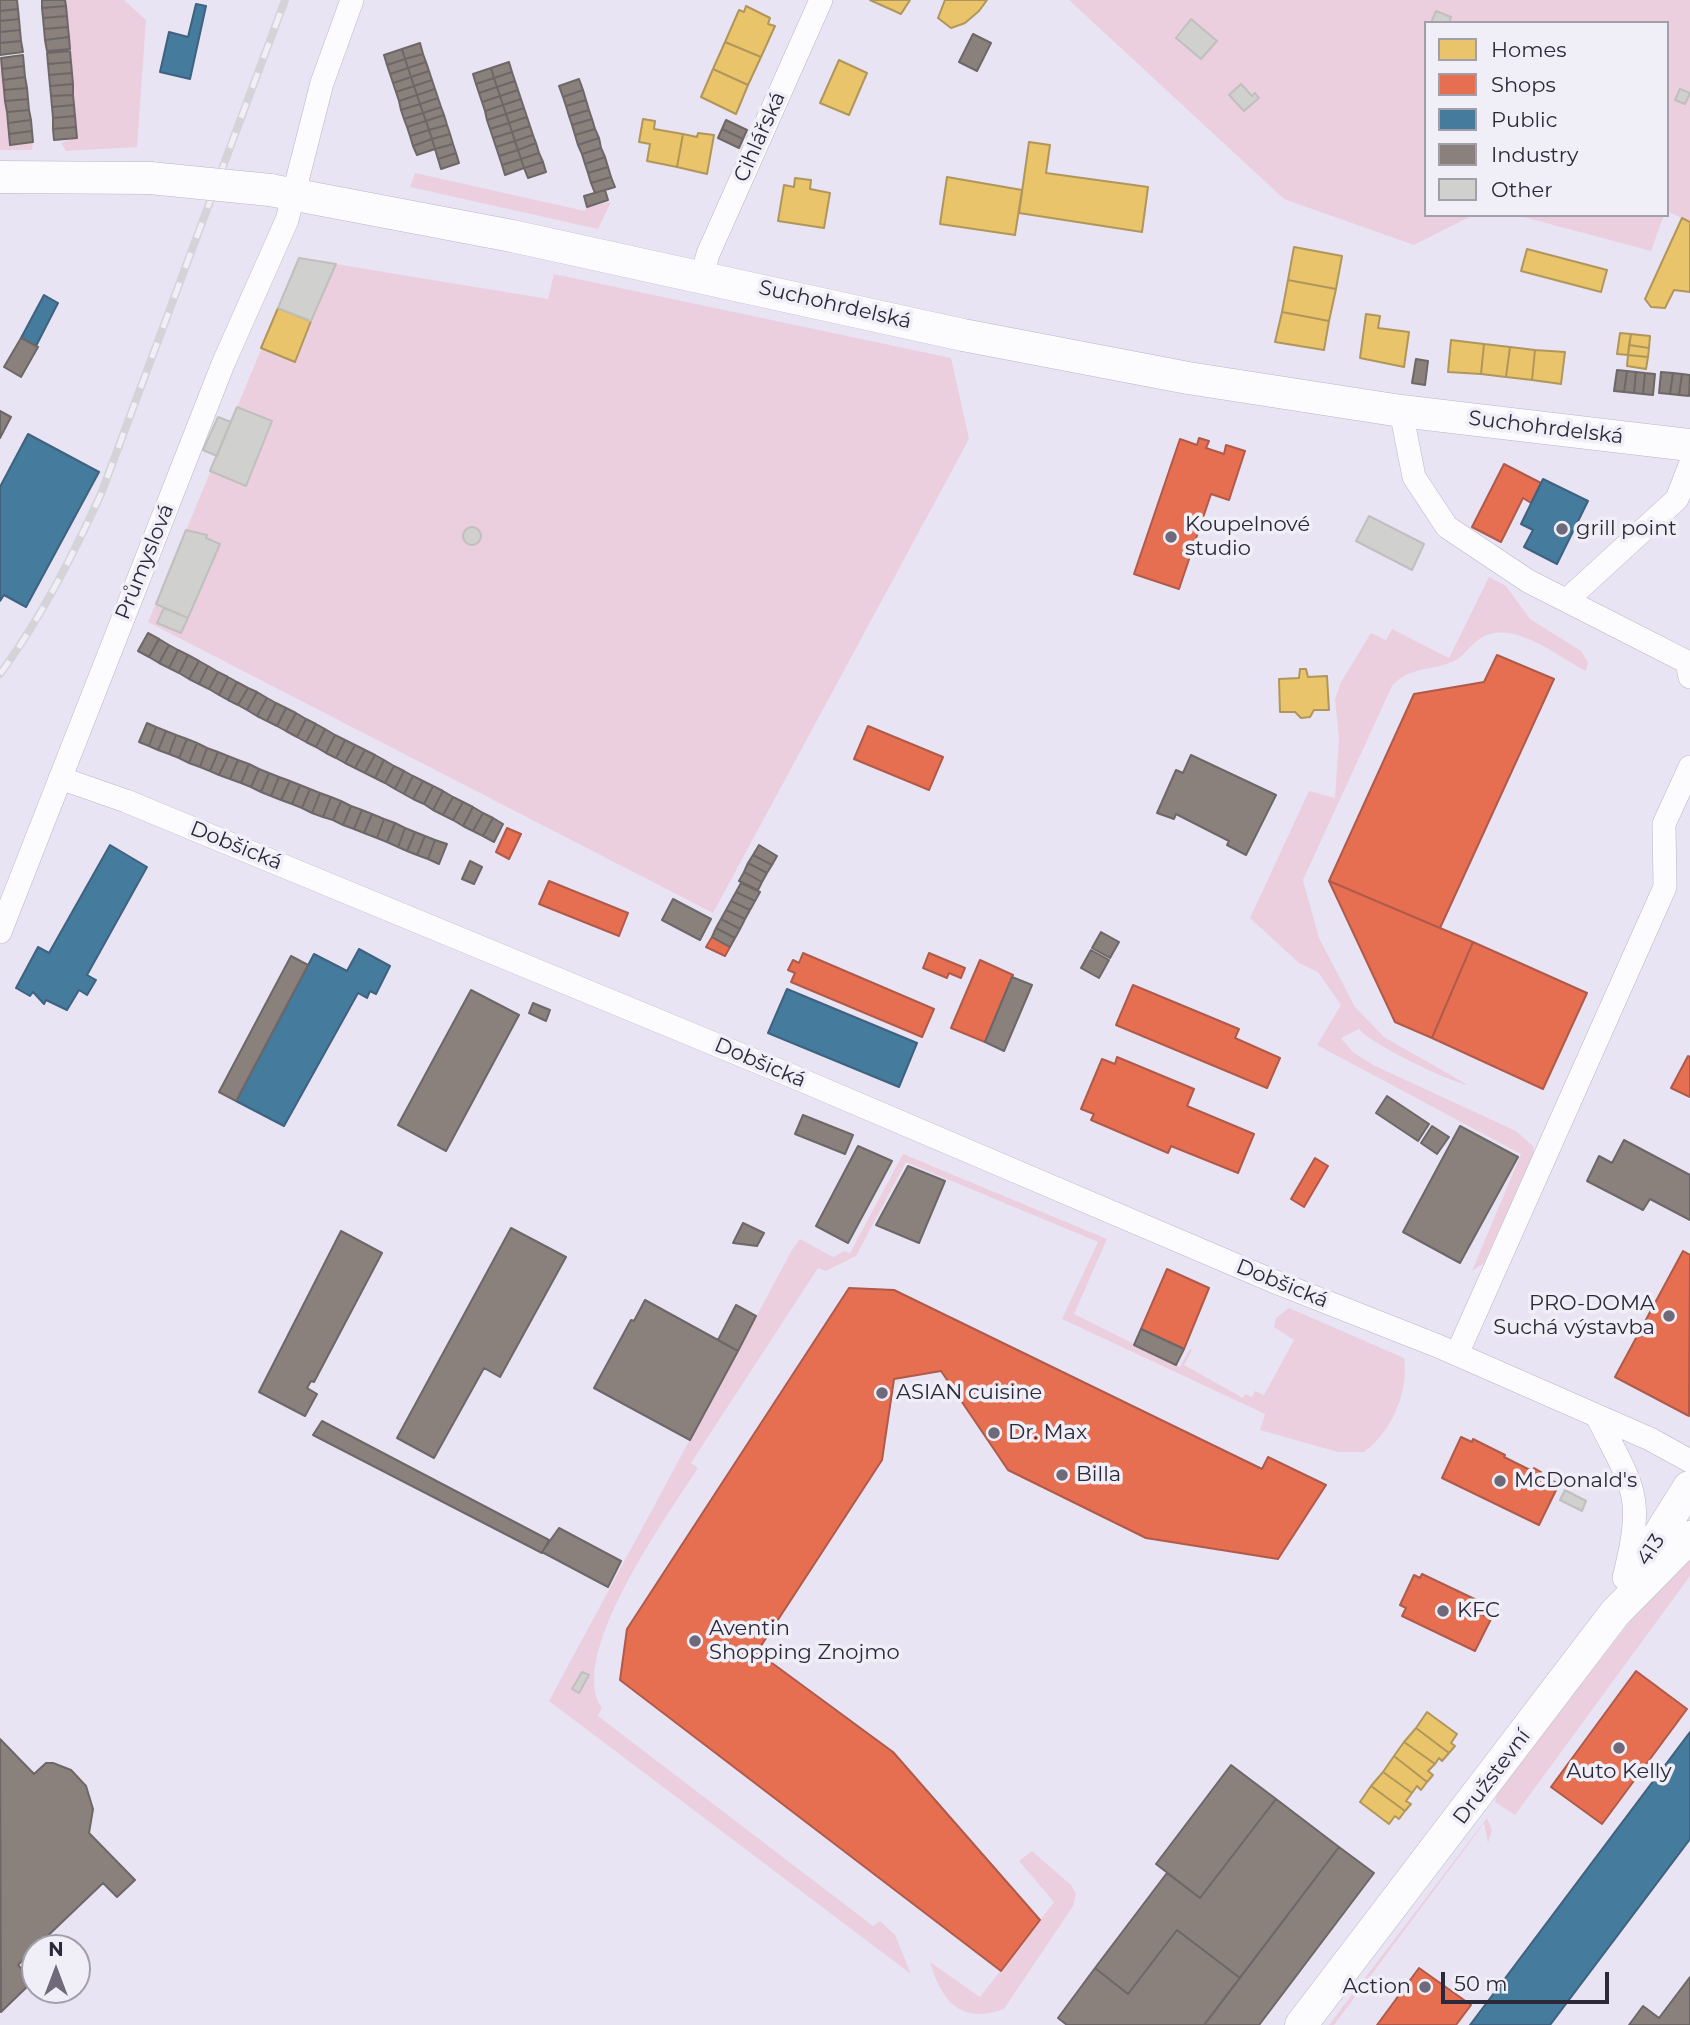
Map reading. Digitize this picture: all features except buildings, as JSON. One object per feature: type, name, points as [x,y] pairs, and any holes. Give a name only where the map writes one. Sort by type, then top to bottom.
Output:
[{"type":"main road","name":"Suchohrdelská","points":[[0,177],[150,178],[282,192],[702,276],[964,335],[1188,378],[1401,411],[1690,444]]},
{"type":"main road","name":"413","points":[[1615,1614],[1690,1478]]},
{"type":"main road","name":"Družstevní","points":[[1301,2025],[1615,1614],[1690,1537]]},
{"type":"street","name":"Průmyslová","points":[[0,932],[223,364],[287,220],[282,192],[352,0]]},
{"type":"street","name":"Cihlářská","points":[[702,276],[708,254],[821,0]]},
{"type":"street","points":[[1401,411],[1414,477],[1447,527],[1528,581],[1687,662],[1690,677]]},
{"type":"street","points":[[1567,600],[1677,499],[1690,465]]},
{"type":"street","points":[[1457,1354],[1665,887],[1664,824],[1690,767]]},
{"type":"street","name":"Dobšická","points":[[60,778],[126,801],[792,1076],[1273,1281],[1457,1354],[1597,1416],[1690,1478]]},
{"type":"street","points":[[1597,1416],[1626,1470],[1636,1502],[1635,1533],[1615,1614]]},
{"type":"shaded area","points":[[65,0],[124,0],[146,20],[137,147],[66,151],[61,143],[77,137]]},
{"type":"shaded area","points":[[1069,0],[1690,0],[1690,222],[1669,212],[1669,21],[1424,21],[1424,217],[1469,217],[1414,245],[1284,199]]},
{"type":"shaded area","points":[[0,52],[10,145],[33,142],[32,150],[0,150]]},
{"type":"shaded area","points":[[415,173],[585,211],[587,207],[611,202],[598,229],[410,187]]},
{"type":"shaded area","points":[[1524,217],[1663,217],[1651,251]]},
{"type":"shaded area","points":[[299,258],[548,299],[554,274],[951,358],[969,439],[713,913],[148,622]]},
{"type":"shaded area","points":[[1489,577],[1506,586],[1530,619],[1581,651],[1588,662],[1586,671],[1521,636],[1494,633],[1481,638],[1452,662],[1412,672],[1398,680],[1392,686],[1303,880],[1319,938],[1355,1007],[1384,1037],[1468,1085],[1411,1062],[1378,1044],[1359,1029],[1341,1038],[1353,1052],[1373,1065],[1516,1131],[1533,1146],[1534,1153],[1484,1263],[1472,1271],[1521,1154],[1317,1045],[1341,1005],[1318,972],[1299,963],[1250,918],[1309,791],[1335,798],[1339,739],[1335,699],[1341,682],[1371,633],[1386,640],[1392,629],[1449,658]]},
{"type":"shaded area","points":[[903,1154],[1107,1239],[1074,1314],[1180,1367],[1190,1349],[1192,1350],[1184,1365],[1243,1398],[1245,1394],[1252,1397],[1255,1391],[1264,1395],[1294,1340],[1274,1327],[1276,1318],[1289,1308],[1404,1358],[1405,1371],[1401,1397],[1390,1422],[1383,1434],[1364,1452],[1338,1452],[1260,1430],[1265,1414],[1062,1319],[1098,1242],[906,1162],[856,1256],[826,1271],[818,1268],[691,1463],[698,1468],[625,1586],[608,1622],[597,1655],[594,1685],[602,1708],[598,1716],[873,1926],[880,1921],[895,1935],[911,1974],[549,1701],[792,1250],[800,1239],[833,1257],[844,1251],[850,1253]]},
{"type":"shaded area","points":[[1682,1555],[1690,1560],[1690,1576],[1515,1815],[1495,1802],[1497,1792]]},
{"type":"shaded area","points":[[1487,1818],[1492,1830],[1488,1843],[1484,1823],[1334,2025],[1329,2025]]},
{"type":"shaded area","points":[[1032,1851],[1071,1885],[1076,1894],[1073,1906],[1004,2009],[975,2014],[964,2011],[955,2006],[940,1988],[930,1962],[980,1997],[1054,1902],[1019,1861]]},
{"type":"railway","points":[[0,674],[55,587],[101,494],[285,0]]},
{"type":"place","name":"grill point","points":[[1562,529]]},
{"type":"place","name":"Koupelnové studio","points":[[1171,537]]},
{"type":"place","name":"PRO-DOMA Suchá výstavba","points":[[1669,1316]]},
{"type":"place","name":"ASIAN cuisine","points":[[882,1393]]},
{"type":"place","name":"Dr. Max","points":[[994,1433]]},
{"type":"place","name":"Billa","points":[[1062,1475]]},
{"type":"place","name":"McDonald's","points":[[1500,1481]]},
{"type":"place","name":"KFC","points":[[1443,1611]]},
{"type":"place","name":"Aventin Shopping Znojmo","points":[[695,1641]]},
{"type":"place","name":"Auto Kelly","points":[[1619,1748]]},
{"type":"place","name":"Action","points":[[1425,1987]]}]
